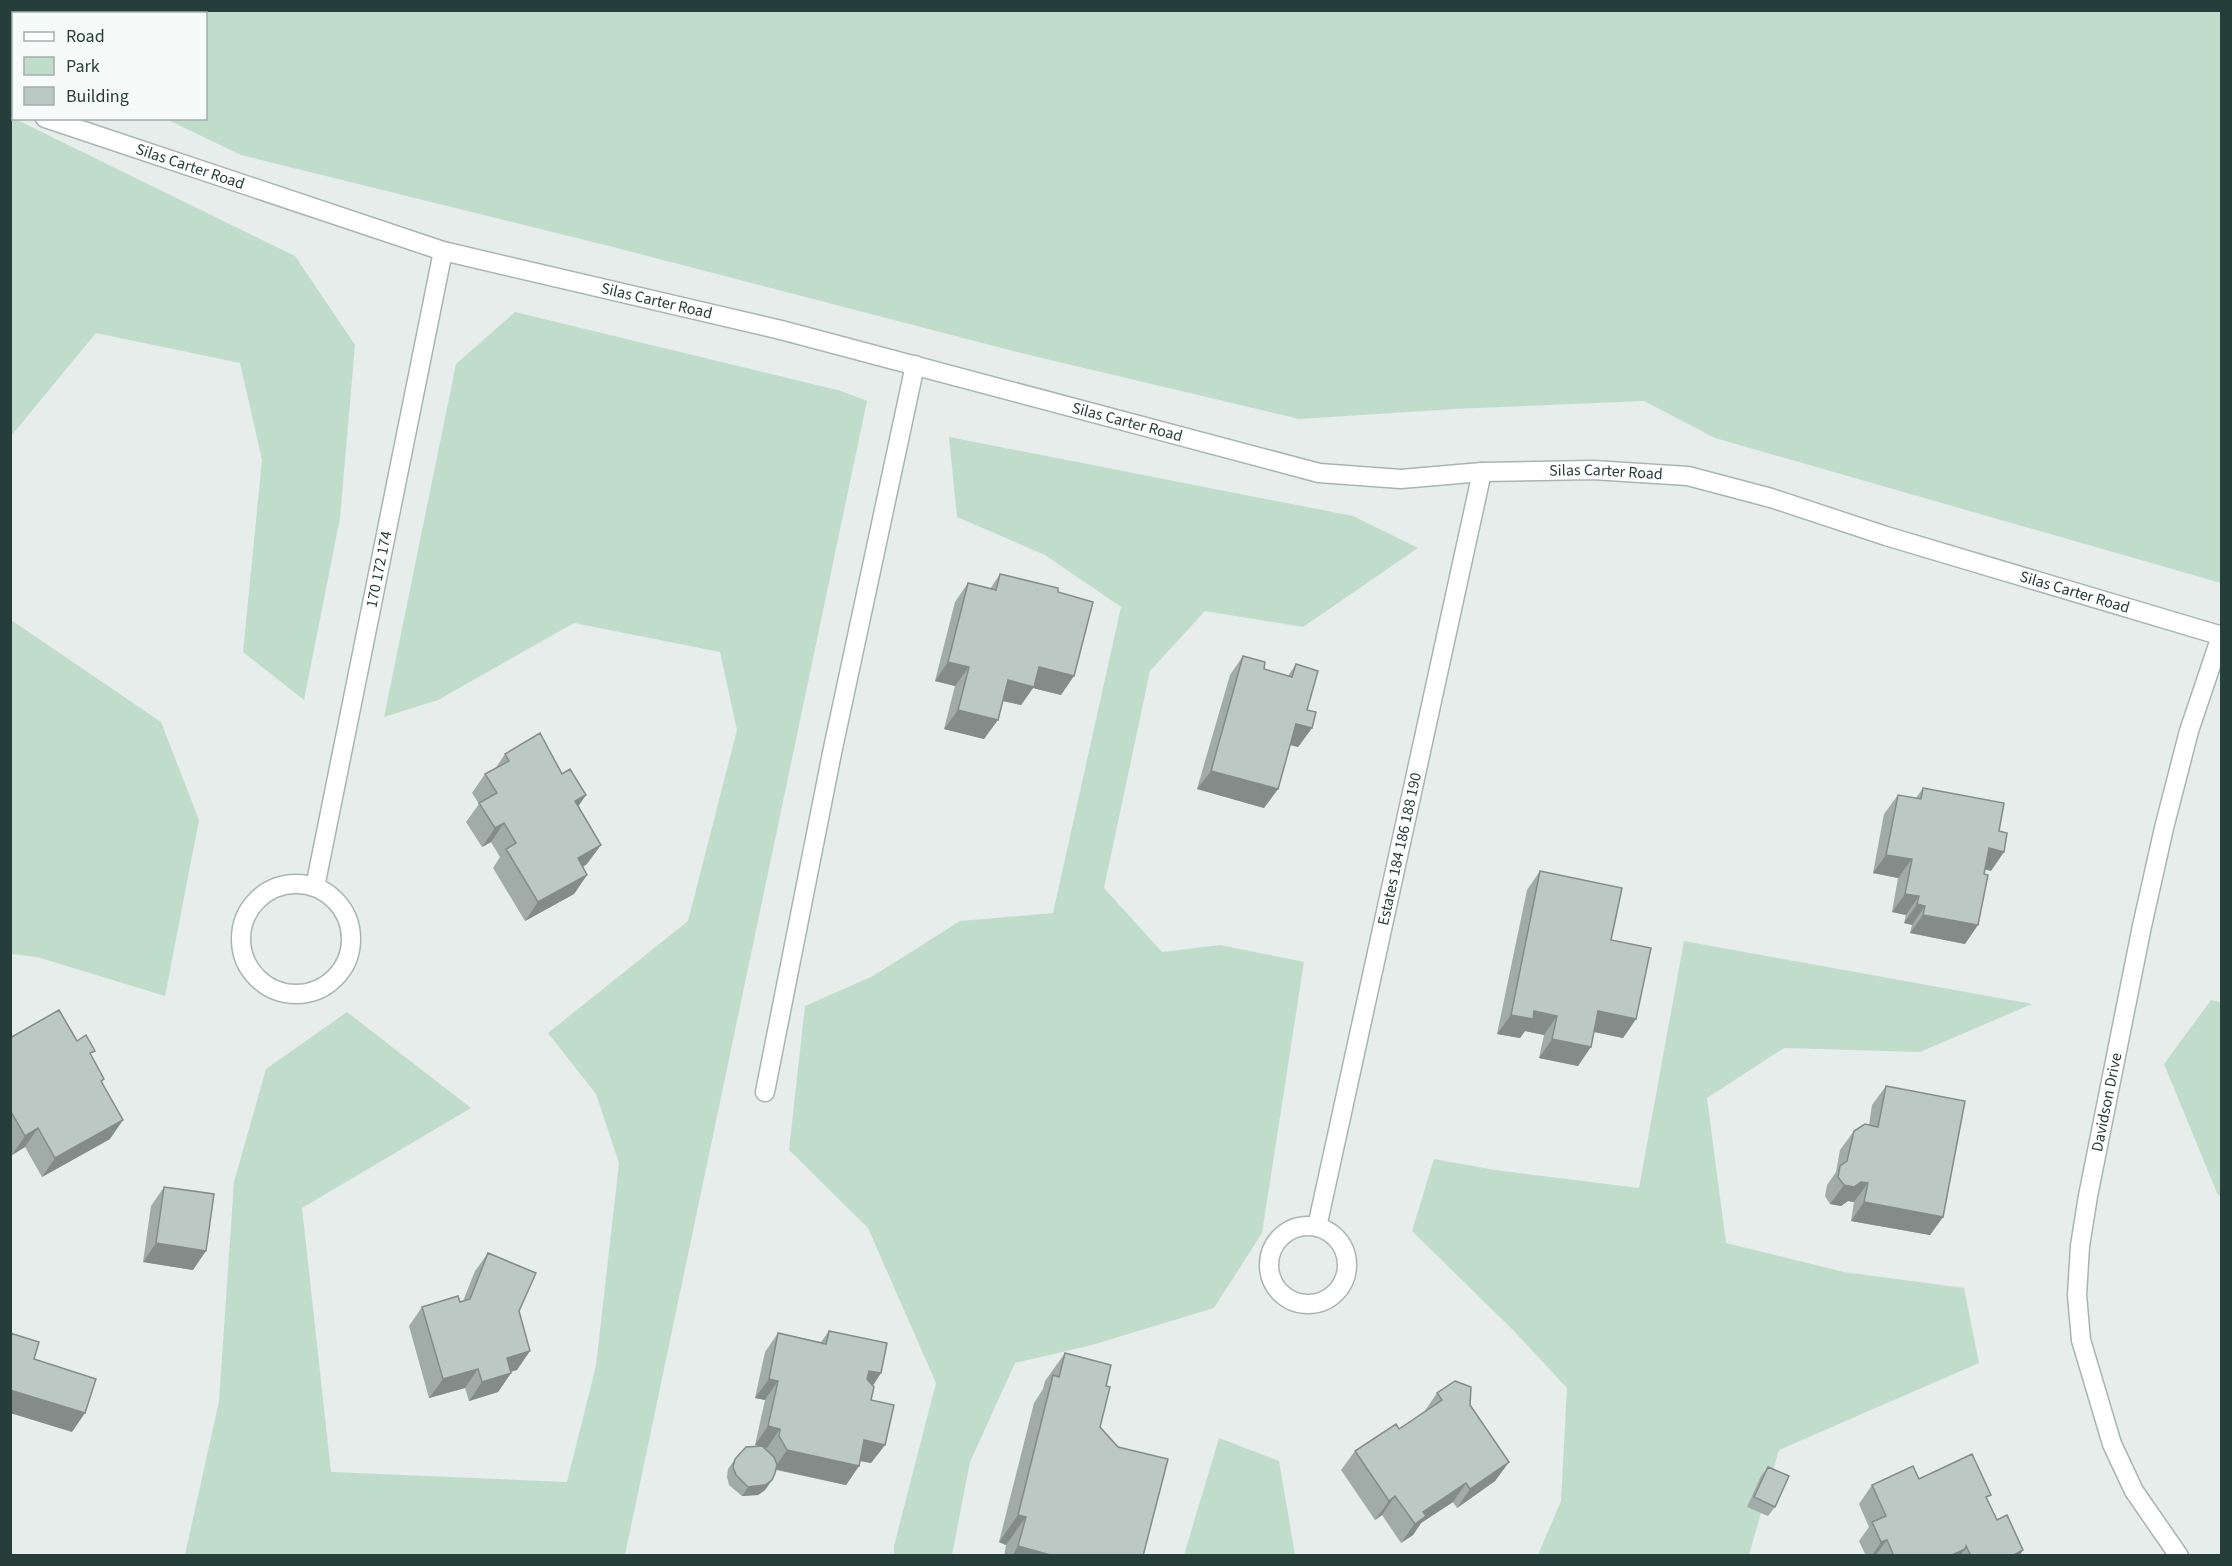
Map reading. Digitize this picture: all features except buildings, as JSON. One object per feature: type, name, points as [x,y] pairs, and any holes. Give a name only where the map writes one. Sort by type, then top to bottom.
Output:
[{"type":"street","name":"Silas Carter Road","points":[[51,120],[443,251],[781,330],[1319,473],[1401,479],[1482,472],[1593,470],[1688,477],[1771,498],[1886,536],[2221,636]]},
{"type":"street","name":"170 172 174","points":[[315,887],[443,251]]},
{"type":"street","points":[[765,1092],[832,753],[915,365]]},
{"type":"street","name":"Estates 184 186 188 190","points":[[1317,1227],[1482,472]]},
{"type":"street","name":"Davidson Drive","points":[[2179,1556],[2134,1491],[2112,1444],[2081,1340],[2077,1295],[2080,1246],[2088,1196],[2149,894],[2189,731],[2221,636]]},
{"type":"street","points":[[297,884],[315,887],[331,896],[343,911],[351,928],[351,948],[345,966],[333,981],[317,990],[298,995],[280,992],[263,984],[251,972],[243,956],[241,939],[243,922],[252,906],[264,894],[280,886],[297,884]]},
{"type":"street","points":[[1303,1226],[1317,1227],[1338,1239],[1345,1250],[1348,1262],[1347,1275],[1337,1292],[1322,1302],[1310,1305],[1298,1304],[1286,1298],[1276,1288],[1270,1276],[1269,1263],[1276,1244],[1291,1230],[1303,1226]]},
{"type":"green space","points":[[2221,11],[2221,583],[1715,438],[1644,401],[1455,409],[1299,419],[1025,354],[613,247],[241,155],[168,120],[207,120],[207,12],[146,12]]},
{"type":"green space","points":[[11,117],[12,120],[17,120],[295,256],[355,345],[340,518],[304,700],[243,652],[262,460],[240,363],[96,333],[11,436]]},
{"type":"green space","points":[[515,312],[841,391],[867,401],[625,1555],[185,1555],[219,1401],[234,1182],[266,1069],[347,1012],[471,1108],[302,1208],[331,1472],[567,1482],[596,1366],[619,1163],[596,1094],[548,1033],[688,921],[737,730],[720,652],[574,623],[438,700],[384,717],[456,364]]},
{"type":"green space","points":[[949,437],[1353,516],[1418,548],[1303,627],[1205,611],[1150,671],[1104,888],[1162,952],[1220,945],[1304,962],[1262,1233],[1214,1308],[1092,1345],[1015,1363],[970,1462],[952,1555],[894,1555],[894,1546],[936,1383],[868,1228],[789,1150],[805,1006],[873,976],[960,921],[1053,913],[1121,607],[1045,555],[957,517]]},
{"type":"green space","points":[[11,620],[161,722],[199,820],[165,996],[37,957],[11,954]]},
{"type":"green space","points":[[1684,941],[2032,1004],[1920,1052],[1784,1048],[1707,1098],[1726,1243],[1844,1272],[1964,1288],[1979,1363],[1779,1450],[1749,1555],[1538,1555],[1561,1501],[1567,1388],[1513,1330],[1412,1231],[1434,1159],[1495,1170],[1639,1188]]},
{"type":"green space","points":[[2211,1000],[2221,1002],[2221,1197],[2217,1193],[2164,1064]]},
{"type":"green space","points":[[1219,1438],[1279,1461],[1295,1555],[1184,1555]]}]
